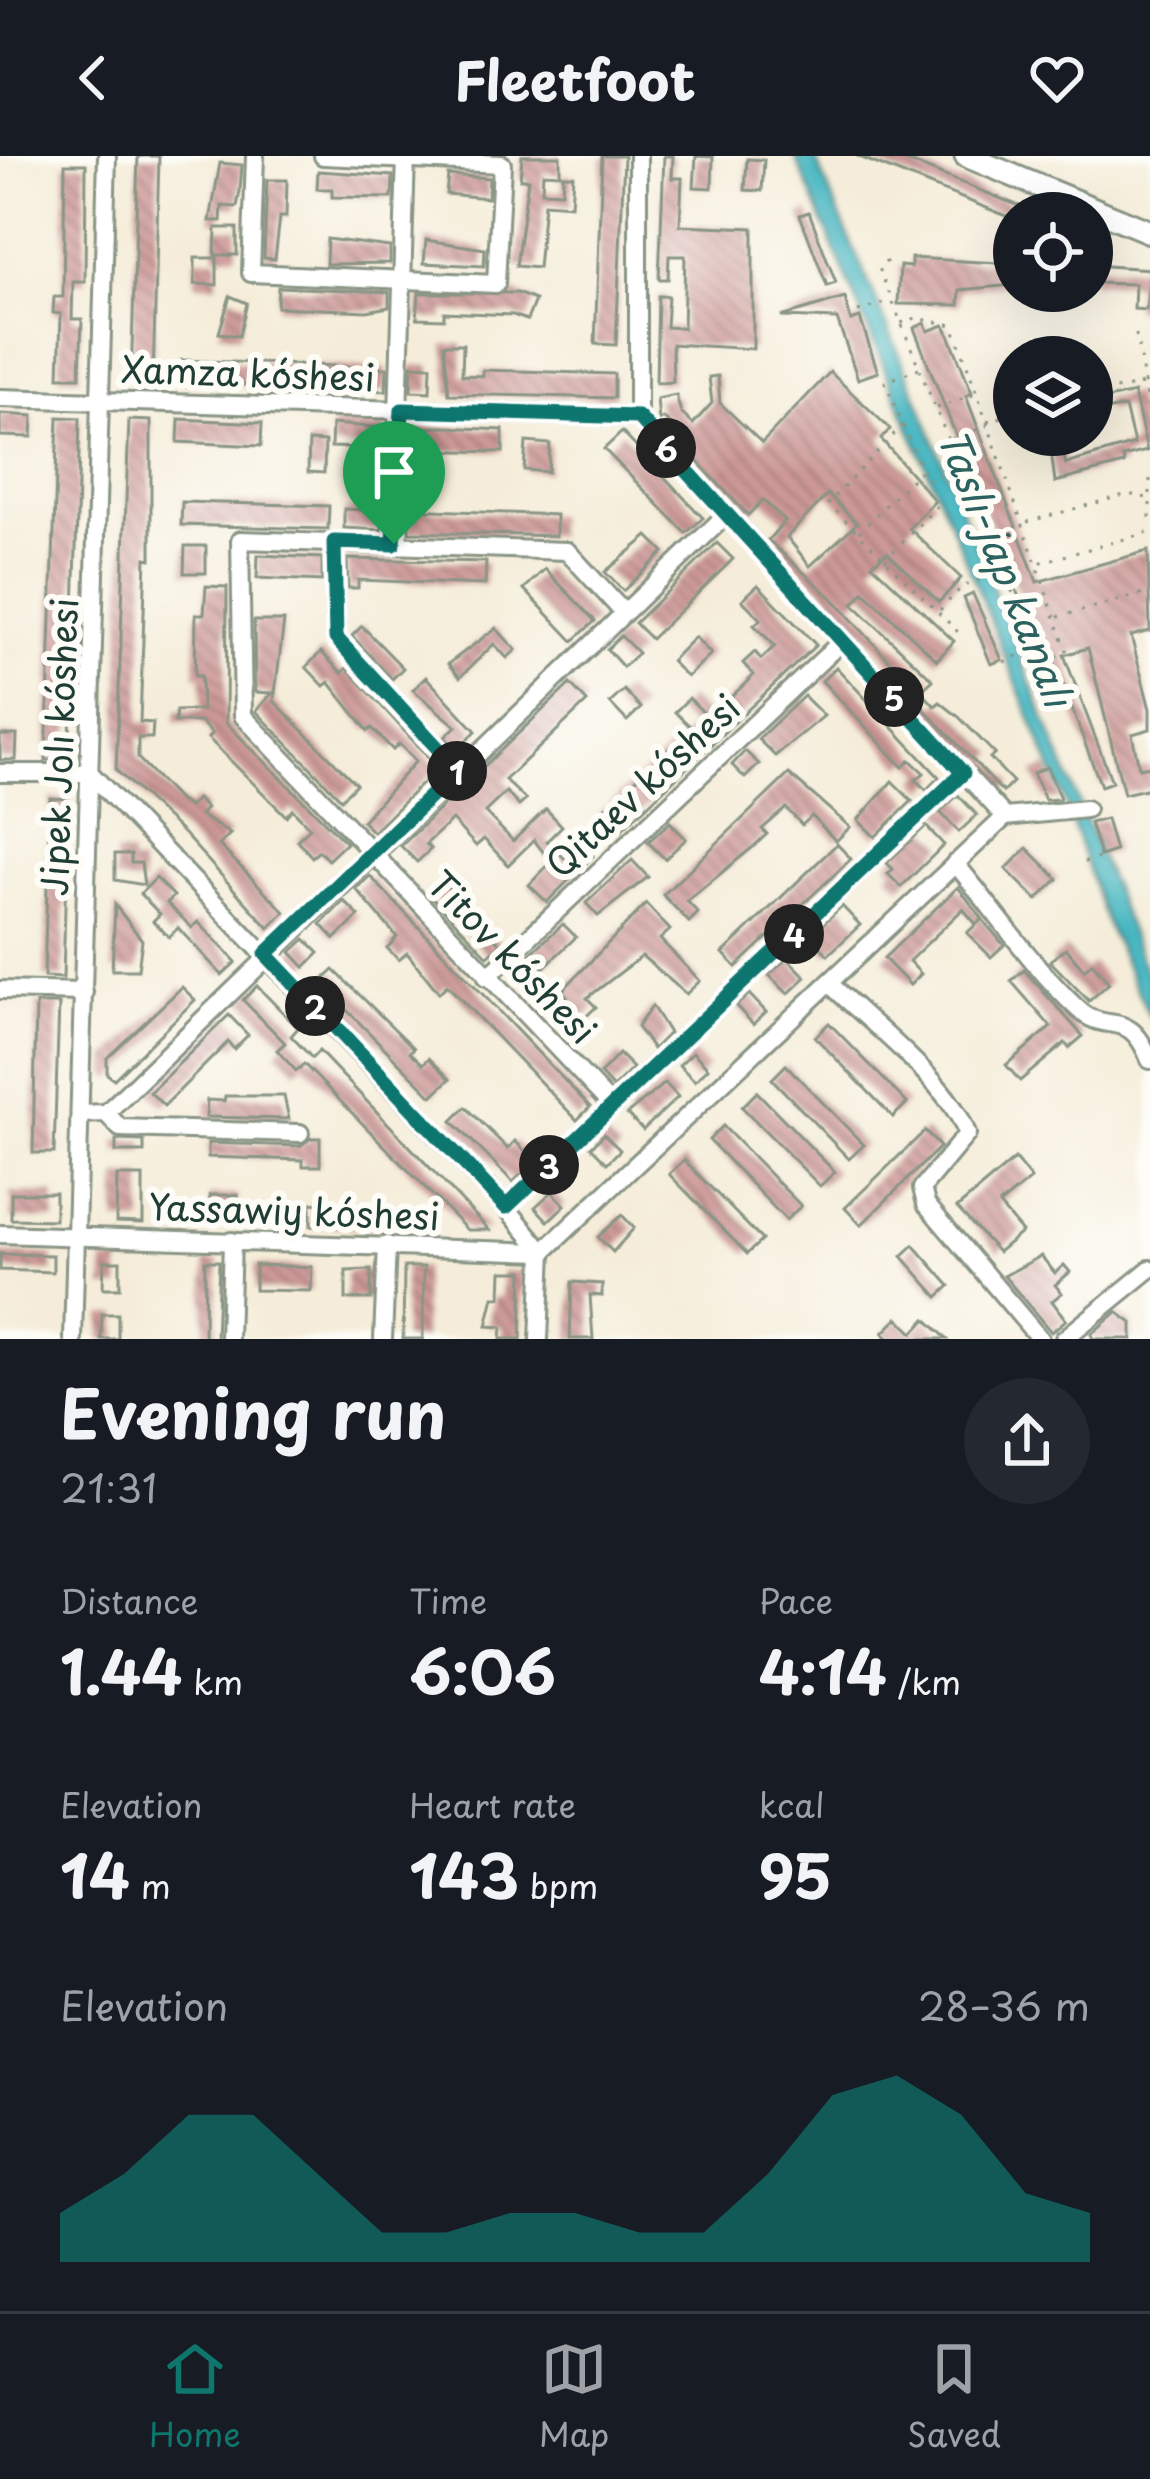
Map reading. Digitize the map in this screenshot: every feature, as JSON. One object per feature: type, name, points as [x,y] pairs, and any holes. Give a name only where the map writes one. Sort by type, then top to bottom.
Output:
[{"type":"main road","points":[[966,156],[1150,232]]},
{"type":"street","name":"Jipek Jolı kóshesi","points":[[73,1339],[106,156]]},
{"type":"street","points":[[255,156],[251,273],[496,284],[502,164],[323,156]]},
{"type":"street","points":[[638,156],[638,417],[1005,817]]},
{"type":"street","points":[[394,544],[402,410],[406,158]]},
{"type":"street","name":"Xamza kóshesi","points":[[0,398],[638,417]]},
{"type":"street","points":[[80,1114],[106,1113],[727,514]]},
{"type":"street","name":"Titov kóshesi","points":[[334,542],[240,540],[243,716],[612,1106]]},
{"type":"street","points":[[458,770],[336,638],[334,542],[567,551],[624,613]]},
{"type":"street","name":"Qitaev kóshesi","points":[[488,977],[843,640]]},
{"type":"street","points":[[0,773],[90,773],[266,954],[543,1252],[539,1339]]},
{"type":"street","points":[[506,1207],[963,773]]},
{"type":"street","points":[[543,1252],[1005,817],[1086,809]]},
{"type":"street","points":[[955,863],[1082,1013],[1125,1023],[1143,1041],[1150,1060]]},
{"type":"street","points":[[829,983],[947,1099],[963,1122],[967,1134],[962,1145],[922,1188],[926,1204],[1040,1339]]},
{"type":"street","points":[[0,990],[84,992]]},
{"type":"street","points":[[106,1113],[120,1128],[300,1133]]},
{"type":"street","name":"Yassawiy kóshesi","points":[[0,1234],[543,1252]]},
{"type":"street","points":[[229,1339],[232,1241]]},
{"type":"street","points":[[383,1339],[387,1245]]},
{"type":"street","points":[[1064,1339],[1150,1269]]},
{"type":"path","points":[[887,261],[879,268],[936,408],[964,466],[1040,663],[1067,652],[952,325],[916,318],[901,322]]},
{"type":"path","points":[[858,312],[892,300]]},
{"type":"path","points":[[1136,334],[1150,418]]},
{"type":"path","points":[[919,368],[885,382],[926,481],[964,466]]},
{"type":"path","points":[[1113,390],[1144,383]]},
{"type":"path","points":[[936,408],[975,394]]},
{"type":"path","points":[[950,440],[993,422]]},
{"type":"path","points":[[903,424],[828,502],[958,632]]},
{"type":"path","points":[[858,533],[922,470]]},
{"type":"path","points":[[1150,478],[1150,525]]},
{"type":"path","points":[[1025,523],[1128,494],[1147,498]]},
{"type":"path","points":[[885,560],[938,505]]},
{"type":"path","points":[[938,612],[972,584],[992,575],[1150,532]]},
{"type":"path","points":[[1057,617],[1150,592]]},
{"type":"path","points":[[1004,662],[1034,648]]},
{"type":"path","points":[[1084,862],[1099,858]]},
{"type":"water","points":[[795,156],[814,156],[904,365],[1150,981],[1150,1018],[1105,920],[1064,799]]},
{"type":"building","points":[[138,156],[159,156],[153,382],[131,381]]},
{"type":"building","points":[[522,156],[560,156],[560,174],[543,173],[542,191],[562,192],[563,175],[573,175],[571,205],[544,203],[538,268],[516,266],[528,179],[520,179]]},
{"type":"building","points":[[602,156],[624,156],[616,345],[595,344]]},
{"type":"building","points":[[664,156],[673,156],[672,178],[682,178],[680,225],[753,228],[753,349],[672,344],[673,382],[656,383],[658,296],[668,296],[666,327],[683,328],[685,256],[669,256],[668,279],[659,279]]},
{"type":"building","points":[[696,156],[713,157],[712,188],[694,187]]},
{"type":"building","points":[[857,156],[895,156],[993,195],[993,211]]},
{"type":"building","points":[[747,159],[764,160],[762,191],[745,190]]},
{"type":"building","points":[[220,163],[242,165],[240,191],[237,207],[222,206],[221,221],[210,221]]},
{"type":"building","points":[[65,164],[86,164],[85,282],[73,282],[72,319],[82,319],[80,377],[59,377],[61,314],[53,313],[54,297],[63,297]]},
{"type":"building","points":[[318,171],[393,176],[392,198],[332,197],[332,189],[317,189]]},
{"type":"building","points":[[448,175],[489,178],[488,198],[446,194]]},
{"type":"building","points":[[267,180],[287,180],[286,217],[280,217],[275,259],[264,258]]},
{"type":"building","points":[[809,212],[836,283],[827,286],[800,215]]},
{"type":"building","points":[[216,228],[237,228],[237,255],[215,255]]},
{"type":"building","points":[[327,239],[390,247],[390,263],[326,264]]},
{"type":"building","points":[[426,240],[485,249],[484,266],[424,263]]},
{"type":"building","points":[[195,258],[217,258],[217,285],[195,284]]},
{"type":"building","points":[[911,258],[993,263],[993,287],[960,290],[959,305],[898,304],[900,266],[911,267]]},
{"type":"building","points":[[1113,266],[1150,269],[1146,310],[1134,309],[1135,284],[1113,283]]},
{"type":"building","points":[[278,287],[389,292],[389,307],[367,311],[277,307]]},
{"type":"building","points":[[419,293],[517,293],[535,300],[527,320],[513,315],[444,312],[444,319],[417,318]]},
{"type":"building","points":[[230,296],[247,303],[239,336],[219,333]]},
{"type":"building","points":[[845,298],[851,321],[860,318],[878,372],[858,379],[837,319],[781,317]]},
{"type":"building","points":[[925,323],[928,331],[944,325],[950,337],[972,393],[966,396],[1037,582],[1148,551],[1150,631],[1131,636],[1150,709],[1150,729],[1132,734],[1139,768],[1150,766],[1150,788],[1124,794],[1088,648],[1064,655],[1112,782],[1101,786],[1052,656],[1043,659],[914,328]]},
{"type":"building","points":[[444,344],[463,344],[462,375],[483,376],[483,370],[614,374],[614,398],[449,394]]},
{"type":"building","points":[[182,360],[387,368],[386,391],[181,382]]},
{"type":"building","points":[[412,365],[431,366],[430,392],[411,391]]},
{"type":"building","points":[[830,372],[890,429],[881,439],[935,501],[909,528],[961,578],[939,602],[887,552],[872,564],[954,641],[937,660],[864,592],[853,604],[933,680],[921,691],[935,706],[940,702],[959,717],[995,754],[990,758],[1013,782],[1003,792],[894,677],[900,672],[832,598],[768,540],[785,521],[763,500],[748,515],[677,440],[682,435],[663,418],[659,421],[657,399],[676,395],[681,413],[693,424],[712,403],[709,377],[718,376],[720,403],[762,443]],"holes":[[[828,494],[857,523],[810,566],[787,537]]]},
{"type":"building","points":[[1134,393],[1147,451],[1123,457],[1124,464],[1055,482],[1052,456],[1064,456],[1066,464],[1113,456],[1113,450],[1134,444],[1125,407],[1113,410],[1113,398]]},
{"type":"building","points":[[0,414],[33,416],[32,437],[0,436]]},
{"type":"building","points":[[58,417],[80,418],[71,709],[69,760],[46,760]]},
{"type":"building","points":[[179,419],[262,423],[261,446],[178,442]]},
{"type":"building","points":[[129,420],[151,421],[151,559],[146,558],[140,722],[153,723],[152,738],[138,738],[138,758],[177,799],[189,807],[197,799],[206,808],[200,815],[230,834],[219,845],[285,912],[269,928],[184,834],[116,770]]},
{"type":"building","points":[[332,424],[385,428],[384,457],[362,456],[363,448],[331,447]]},
{"type":"building","points":[[411,428],[503,430],[503,452],[410,450]]},
{"type":"building","points":[[622,432],[703,518],[686,533],[604,449]]},
{"type":"building","points":[[309,441],[325,442],[324,473],[308,472]]},
{"type":"building","points":[[526,442],[550,444],[548,472],[524,470]]},
{"type":"building","points":[[182,502],[329,506],[328,529],[181,525]]},
{"type":"building","points":[[344,509],[382,511],[382,530],[344,528]]},
{"type":"building","points":[[409,509],[556,515],[556,536],[409,532]]},
{"type":"building","points":[[648,536],[664,552],[623,591],[605,572]]},
{"type":"building","points":[[717,543],[733,559],[651,639],[635,623]]},
{"type":"building","points":[[185,546],[206,546],[206,573],[184,573]]},
{"type":"building","points":[[258,555],[322,558],[322,581],[257,578]]},
{"type":"building","points":[[347,559],[486,562],[485,585],[358,580],[358,588],[348,588]]},
{"type":"building","points":[[545,569],[595,621],[573,641],[524,589]]},
{"type":"building","points":[[758,585],[816,645],[618,833],[599,813],[692,728],[675,712],[689,698],[709,718],[754,675],[743,663],[755,652],[761,659],[775,646],[754,625],[761,619],[742,600]]},
{"type":"building","points":[[206,586],[227,587],[226,723],[346,843],[328,860],[319,851],[312,857],[297,840],[310,828],[292,809],[286,816],[208,738],[212,734],[201,722],[175,722],[176,711],[202,710],[201,676],[195,676],[196,614],[204,614]]},
{"type":"building","points":[[973,594],[1002,660],[991,664],[964,598]]},
{"type":"building","points":[[254,621],[284,621],[274,701],[356,784],[341,799],[256,711],[272,693],[255,692]]},
{"type":"building","points":[[362,626],[403,668],[392,679],[352,636]]},
{"type":"building","points":[[496,628],[516,650],[507,658],[494,644],[460,677],[448,664]]},
{"type":"building","points":[[621,636],[638,653],[623,667],[607,649]]},
{"type":"building","points":[[695,637],[711,654],[687,677],[671,661]]},
{"type":"building","points":[[321,652],[342,673],[347,668],[438,768],[373,832],[362,821],[416,761],[399,744],[393,750],[372,728],[368,731],[329,682],[324,686],[306,667]]},
{"type":"building","points":[[836,667],[939,777],[926,790],[916,780],[924,773],[910,760],[903,767],[822,681]]},
{"type":"building","points":[[426,677],[476,731],[457,750],[445,737],[456,726],[413,690]]},
{"type":"building","points":[[570,684],[587,702],[505,780],[526,800],[519,806],[506,792],[485,812],[513,841],[546,809],[562,826],[547,841],[566,860],[581,845],[593,856],[547,902],[529,885],[551,862],[534,840],[508,865],[484,839],[476,846],[452,820],[426,844],[431,849],[417,862],[401,846]]},
{"type":"building","points":[[624,690],[641,708],[627,721],[610,703]]},
{"type":"building","points":[[804,696],[824,716],[775,756],[758,739]]},
{"type":"building","points":[[0,735],[17,735],[16,760],[0,760]]},
{"type":"building","points":[[745,751],[759,764],[745,778],[732,765]]},
{"type":"building","points":[[1047,767],[1059,799],[1045,800],[1033,773]]},
{"type":"building","points":[[789,774],[850,827],[836,841],[812,816],[802,825],[786,808],[762,829],[767,834],[687,901],[698,913],[689,922],[663,895]]},
{"type":"building","points":[[892,781],[912,801],[875,837],[858,820]]},
{"type":"building","points":[[958,795],[977,815],[959,832],[940,812]]},
{"type":"building","points":[[50,798],[68,799],[63,978],[44,977]]},
{"type":"building","points":[[1106,819],[1115,851],[1100,856],[1090,823]]},
{"type":"building","points":[[670,822],[686,839],[665,859],[648,842]]},
{"type":"building","points":[[926,826],[944,845],[901,887],[888,874],[893,869],[887,863]]},
{"type":"building","points":[[837,844],[851,859],[736,967],[723,953]]},
{"type":"building","points":[[1027,848],[1058,879],[1037,900],[1006,869]]},
{"type":"building","points":[[115,854],[131,854],[131,863],[141,863],[144,885],[115,880]]},
{"type":"building","points":[[632,860],[648,877],[598,916],[586,903]]},
{"type":"building","points":[[370,876],[590,1107],[577,1120],[447,985],[439,993],[407,953],[399,960],[387,948],[397,937],[356,889]]},
{"type":"building","points":[[156,878],[174,896],[167,903],[192,928],[198,922],[236,962],[222,975],[178,928],[169,937],[153,921],[160,914],[140,894]]},
{"type":"building","points":[[443,882],[501,944],[488,956],[430,895]]},
{"type":"building","points":[[958,887],[982,918],[976,924],[963,909],[909,961],[921,974],[910,985],[884,958]]},
{"type":"building","points":[[344,901],[359,916],[335,939],[321,924]]},
{"type":"building","points":[[646,904],[670,930],[660,939],[700,981],[686,994],[642,956],[587,998],[596,1007],[577,1025],[569,1017],[565,1021],[554,1009],[567,996],[562,991]]},
{"type":"building","points":[[115,905],[142,940],[138,970],[112,970]]},
{"type":"building","points":[[842,906],[860,925],[828,955],[810,936]]},
{"type":"building","points":[[982,919],[1004,945],[991,957],[967,933]]},
{"type":"building","points":[[563,924],[576,937],[542,969],[529,955]]},
{"type":"building","points":[[305,939],[319,953],[305,967],[291,952]]},
{"type":"building","points":[[1066,948],[1084,970],[1092,963],[1109,983],[1089,1001],[1050,961]]},
{"type":"building","points":[[787,958],[806,977],[788,994],[769,975]]},
{"type":"building","points":[[334,970],[414,1048],[410,1052],[423,1064],[429,1058],[450,1079],[432,1096],[320,983]]},
{"type":"building","points":[[1024,970],[1083,1036],[1069,1048],[1065,1043],[1020,1081],[1006,1065],[1051,1027],[1011,981]]},
{"type":"building","points":[[257,986],[298,1028],[291,1036],[312,1058],[319,1051],[489,1230],[467,1230],[304,1064],[296,1071],[277,1050],[285,1043],[243,1000]]},
{"type":"building","points":[[182,987],[195,1000],[114,1079],[107,1074],[107,1058]]},
{"type":"building","points":[[749,994],[766,1012],[753,1024],[736,1006]]},
{"type":"building","points":[[36,1004],[59,1004],[54,1153],[33,1153]]},
{"type":"building","points":[[652,1006],[669,1033],[653,1049],[637,1027]]},
{"type":"building","points":[[229,1015],[248,1035],[234,1049],[228,1042],[164,1106],[150,1092]]},
{"type":"building","points":[[829,1023],[907,1103],[893,1117],[815,1037]]},
{"type":"building","points":[[693,1052],[708,1068],[695,1081],[679,1065]]},
{"type":"building","points":[[619,1054],[633,1068],[613,1088],[600,1074]]},
{"type":"building","points":[[786,1065],[864,1145],[849,1159],[772,1079]]},
{"type":"building","points":[[665,1083],[678,1097],[643,1130],[627,1114]]},
{"type":"building","points":[[757,1092],[835,1172],[820,1186],[742,1107]]},
{"type":"building","points":[[225,1096],[284,1096],[289,1119],[206,1117],[207,1100],[224,1101]]},
{"type":"building","points":[[466,1107],[508,1149],[515,1141],[535,1161],[513,1182],[452,1121]]},
{"type":"building","points":[[723,1126],[801,1206],[786,1220],[709,1140]]},
{"type":"building","points":[[925,1131],[940,1147],[861,1225],[845,1208]]},
{"type":"building","points":[[604,1134],[620,1150],[607,1163],[591,1147]]},
{"type":"building","points":[[320,1138],[320,1166],[303,1166],[303,1160],[208,1157],[208,1143],[300,1146]]},
{"type":"building","points":[[116,1140],[144,1141],[144,1152],[116,1152]]},
{"type":"building","points":[[1015,1159],[1031,1179],[999,1205],[1022,1232],[998,1252],[957,1208]]},
{"type":"building","points":[[684,1160],[762,1240],[747,1254],[669,1174]]},
{"type":"building","points":[[117,1176],[143,1176],[143,1223],[116,1222]]},
{"type":"building","points":[[552,1192],[565,1205],[548,1221],[535,1207]]},
{"type":"building","points":[[11,1193],[55,1193],[55,1220],[11,1219]]},
{"type":"building","points":[[210,1195],[238,1195],[238,1211],[210,1211]]},
{"type":"building","points":[[311,1203],[394,1215],[394,1228],[311,1226]]},
{"type":"building","points":[[622,1215],[634,1228],[613,1252],[598,1237]]},
{"type":"building","points":[[914,1245],[950,1286],[938,1297],[902,1256]]},
{"type":"building","points":[[0,1254],[53,1255],[53,1272],[0,1270]]},
{"type":"building","points":[[1041,1256],[1055,1273],[1064,1265],[1070,1272],[1055,1285],[1062,1293],[1052,1301],[1066,1320],[1051,1332],[1004,1276]]},
{"type":"building","points":[[104,1261],[120,1261],[120,1288],[103,1288]]},
{"type":"building","points":[[205,1261],[219,1261],[216,1339],[204,1339]]},
{"type":"building","points":[[255,1265],[312,1267],[311,1291],[255,1290]]},
{"type":"building","points":[[404,1267],[424,1267],[423,1339],[403,1339]]},
{"type":"building","points":[[371,1270],[371,1299],[346,1299],[346,1271]]},
{"type":"building","points":[[502,1271],[523,1271],[521,1339],[501,1339],[502,1327],[487,1326],[494,1297],[501,1297]]},
{"type":"building","points":[[572,1282],[602,1284],[602,1296],[590,1295],[593,1339],[570,1339]]},
{"type":"building","points":[[1117,1312],[1132,1323],[1132,1339],[1093,1339],[1091,1334]]},
{"type":"building","points":[[102,1314],[118,1314],[118,1339],[101,1339]]},
{"type":"building","points":[[898,1318],[913,1333],[926,1319],[947,1339],[889,1339],[883,1333]]},
{"type":"route","points":[[402,410],[638,417],[963,773],[506,1207],[266,954],[458,770],[336,638],[334,542],[394,544],[402,410]]},
{"type":"water label","name":"Taslı-jap kanalı","points":[[1007,567]]}]
